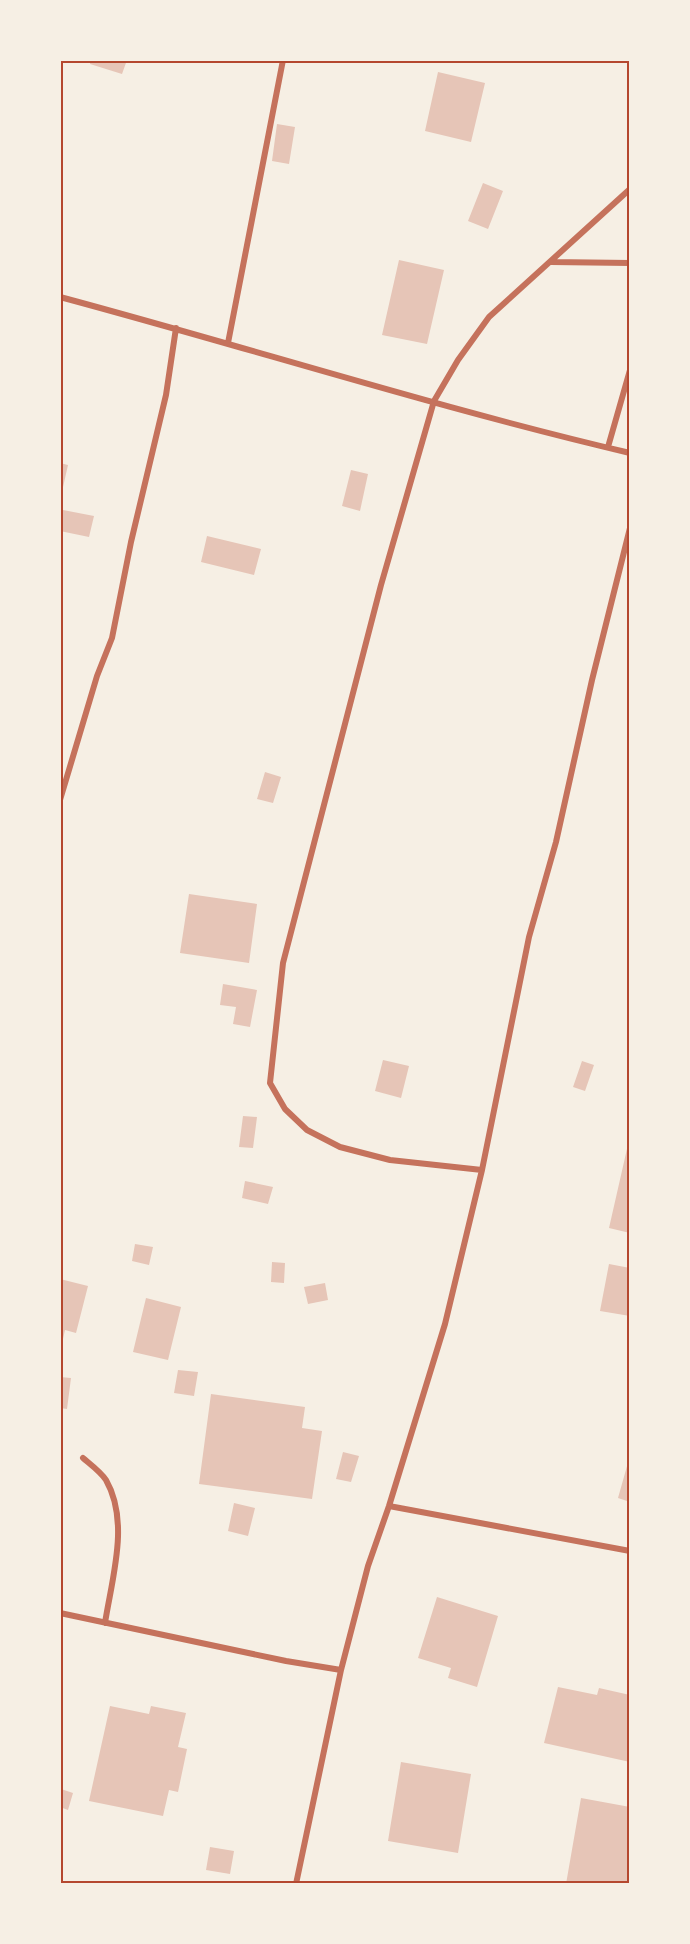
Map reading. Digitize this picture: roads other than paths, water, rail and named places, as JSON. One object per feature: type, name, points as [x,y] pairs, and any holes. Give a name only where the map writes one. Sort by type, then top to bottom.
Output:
[{"type":"street","points":[[228,343],[283,60]]},
{"type":"street","points":[[482,1170],[390,1160],[340,1147],[307,1130],[285,1109],[270,1083],[283,963],[381,585],[434,401],[458,360],[489,317],[630,189]]},
{"type":"street","points":[[551,262],[630,262]]},
{"type":"street","points":[[60,297],[630,453]]},
{"type":"street","points":[[60,800],[97,676],[112,638],[131,542],[166,395],[176,328]]},
{"type":"street","points":[[608,447],[630,370]]},
{"type":"street","points":[[296,1884],[341,1670],[368,1566],[389,1506],[445,1324],[482,1170],[530,937],[556,842],[592,680],[630,528]]},
{"type":"street","points":[[82,1458],[106,1479],[116,1505],[119,1530],[105,1623]]},
{"type":"street","points":[[389,1506],[630,1551]]},
{"type":"street","points":[[60,1613],[286,1661],[341,1670]]}]
